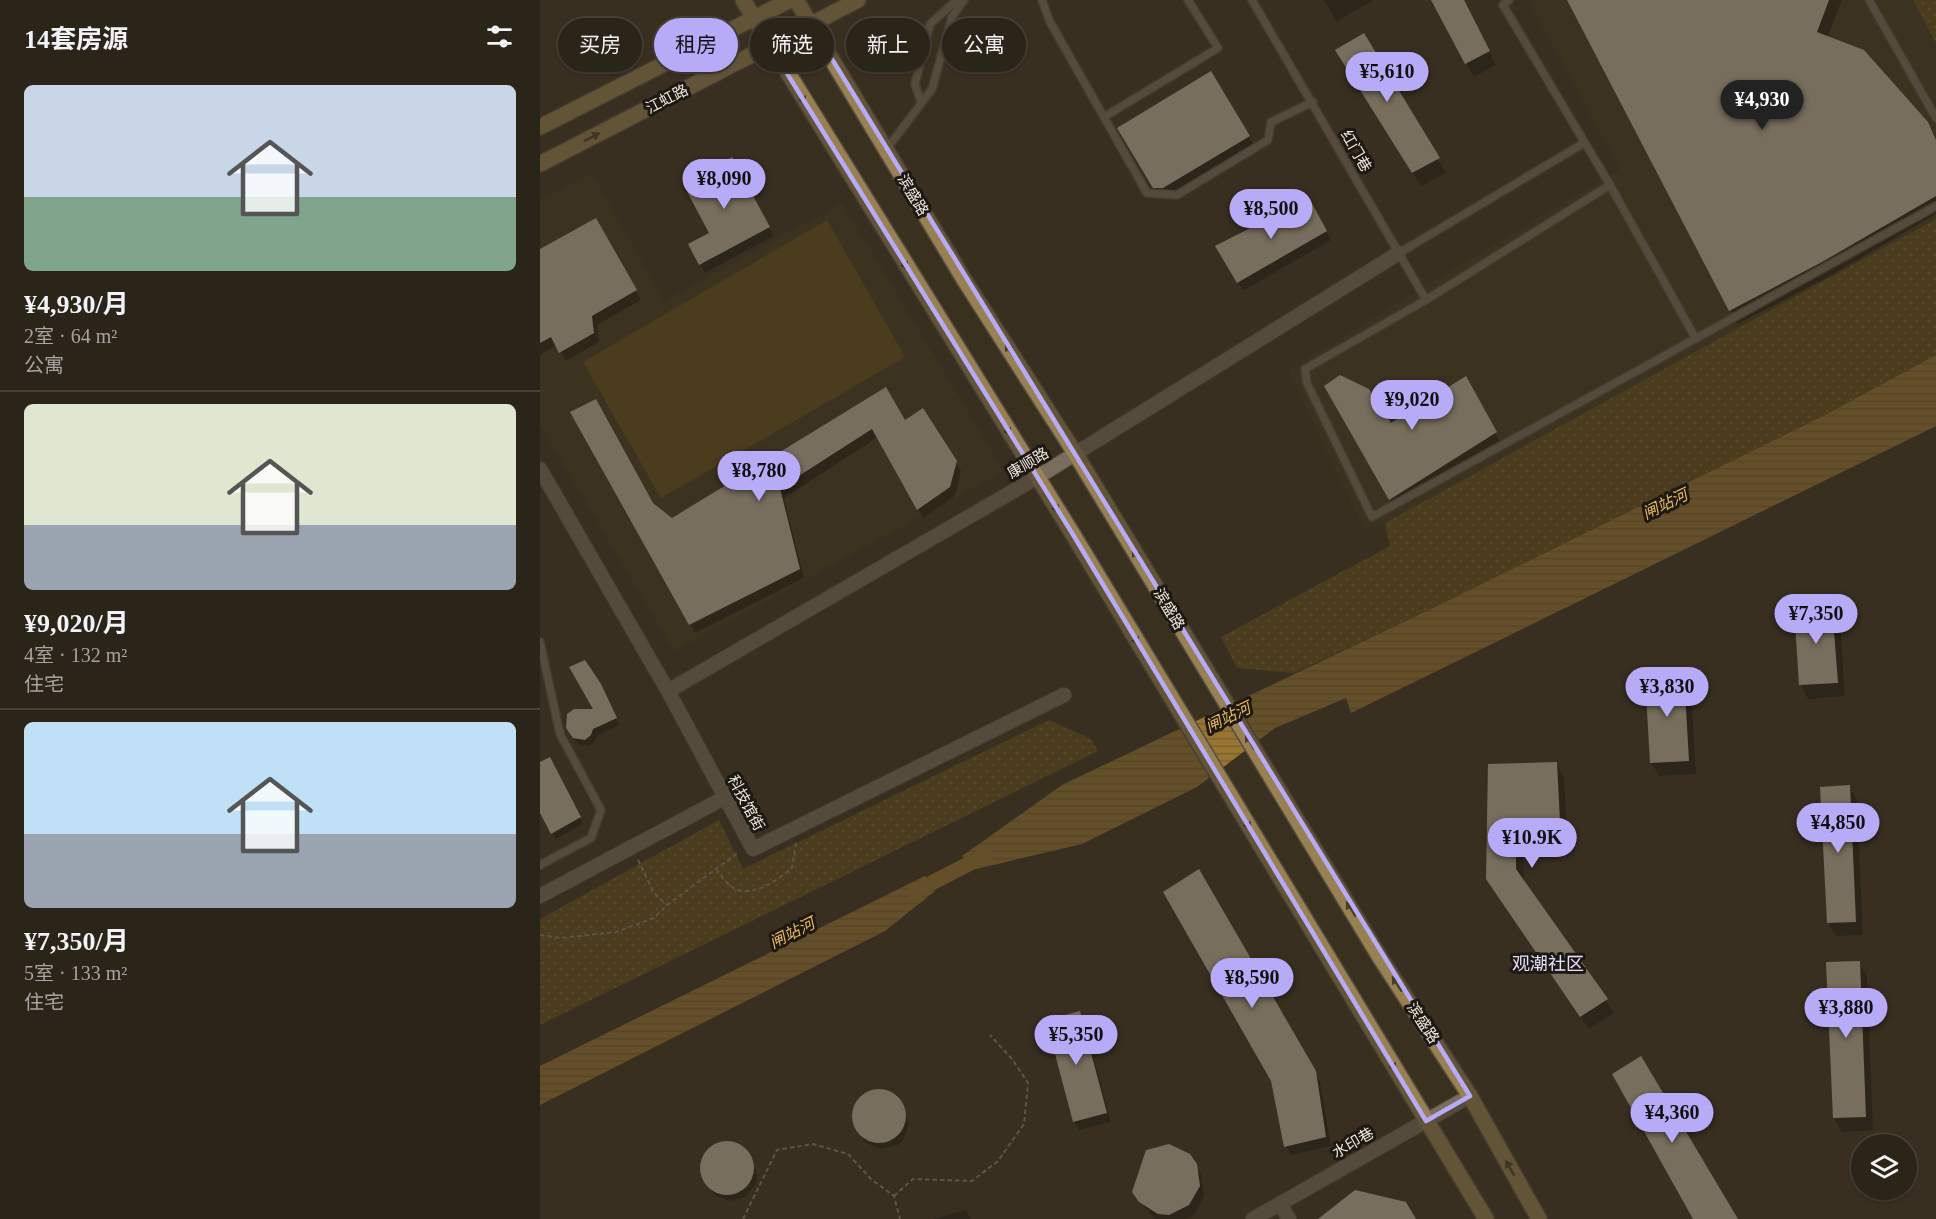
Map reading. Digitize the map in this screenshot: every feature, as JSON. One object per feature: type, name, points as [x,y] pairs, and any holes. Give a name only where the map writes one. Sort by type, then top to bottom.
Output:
[{"type":"main road","points":[[743,0],[754,18],[790,0]]},
{"type":"main road","name":"滨盛路","points":[[796,0],[807,18]]},
{"type":"main road","name":"江虹路","points":[[824,18],[858,0]]},
{"type":"main road","points":[[540,127],[750,20]]},
{"type":"main road","name":"江虹路","points":[[540,164],[750,56]]},
{"type":"main road","name":"滨盛路","points":[[834,63],[1075,453],[1381,959],[1470,1096],[1539,1219]]},
{"type":"main road","points":[[786,72],[1072,533],[1486,1219]]},
{"type":"street","name":"康顺路","points":[[668,691],[1036,477],[1399,253]]},
{"type":"street","name":"科技馆街","points":[[540,469],[668,691],[753,849],[1064,695]]},
{"type":"street","points":[[540,896],[724,798]]},
{"type":"street","name":"水印巷","points":[[1253,1219],[1470,1096]]},
{"type":"street","points":[[1280,1204],[1289,1219]]},
{"type":"lane","points":[[921,102],[915,84],[930,24],[957,0]]},
{"type":"lane","points":[[886,150],[932,89],[952,17],[964,0]]},
{"type":"lane","points":[[1042,0],[1050,22],[1147,193],[1177,195],[1268,140],[1271,122],[1313,102]]},
{"type":"lane","points":[[1104,117],[1218,48],[1188,0]]},
{"type":"lane","name":"红门巷","points":[[1252,0],[1426,300]]},
{"type":"lane","points":[[1509,0],[1503,5],[1610,185],[1696,339]]},
{"type":"lane","points":[[1869,0],[1936,118]]},
{"type":"lane","points":[[1399,253],[1584,143]]},
{"type":"lane","points":[[1610,185],[1426,300],[1305,369],[1307,383],[1372,518],[1936,206]]},
{"type":"lane","points":[[540,642],[561,734],[600,810],[591,838],[540,866]]},
{"type":"path","points":[[716,869],[732,887],[747,892],[774,883],[792,868],[796,827]]},
{"type":"path","points":[[540,935],[561,938],[616,932],[654,918],[667,904],[749,844]]},
{"type":"path","points":[[633,846],[654,893],[667,904]]},
{"type":"path","points":[[894,1196],[913,1179],[972,1181],[998,1161],[1024,1124],[1028,1083],[1012,1059],[990,1035]]},
{"type":"path","points":[[743,1219],[777,1150],[813,1144],[848,1154],[872,1180],[894,1196],[900,1219]]},
{"type":"highlighted area","points":[[811,25],[1470,1096],[1426,1121],[1072,533],[770,46]]},
{"type":"shaded area","points":[[1528,0],[1913,0],[1936,43],[1936,219],[1385,523],[1364,529],[1288,370],[1620,169]]},
{"type":"shaded area","points":[[1913,0],[1936,0],[1936,43]]},
{"type":"shaded area","points":[[592,174],[664,301],[842,203],[1004,471],[674,651],[540,425],[540,201]]},
{"type":"shaded area","points":[[1936,219],[1936,355],[1825,415],[1437,606],[1294,673],[1237,668],[1221,637],[1390,546],[1385,523]]},
{"type":"shaded area","points":[[827,220],[905,357],[661,498],[583,362]]},
{"type":"shaded area","points":[[1049,720],[1091,739],[1098,751],[540,1025],[540,919],[719,820],[743,869]]},
{"type":"water","points":[[1936,355],[1936,426],[1351,713],[1346,698],[1275,728],[1197,787],[1082,844],[972,870],[962,856],[1062,785],[1437,606],[1825,415]]},
{"type":"water","points":[[925,876],[935,891],[885,931],[540,1105],[540,1066]]},
{"type":"building","points":[[1431,0],[1464,0],[1490,51],[1465,64]]},
{"type":"building","points":[[1567,0],[1829,0],[1817,32],[1864,50],[1928,122],[1936,140],[1936,196],[1822,262],[1729,311]]},
{"type":"building","points":[[1364,33],[1440,158],[1412,173],[1335,50]]},
{"type":"building","points":[[1211,71],[1250,136],[1163,188],[1153,188],[1117,128]]},
{"type":"building","points":[[732,157],[770,227],[699,265],[688,244],[709,233],[683,184]]},
{"type":"building","points":[[1309,198],[1327,231],[1237,283],[1215,246]]},
{"type":"building","points":[[596,218],[637,290],[592,316],[594,333],[559,353],[551,337],[540,343],[540,249]]},
{"type":"building","points":[[1340,375],[1369,389],[1391,423],[1466,376],[1497,432],[1389,500],[1324,386]]},
{"type":"building","points":[[886,387],[905,420],[923,408],[957,461],[950,487],[917,510],[872,429],[780,488],[800,569],[689,625],[570,412],[596,399],[653,503],[672,518]]},
{"type":"building","points":[[1832,605],[1838,683],[1799,685],[1794,608]]},
{"type":"building","points":[[585,660],[601,684],[617,718],[593,729],[591,735],[585,740],[573,738],[566,728],[567,714],[574,709],[593,709],[569,667]]},
{"type":"building","points":[[1684,674],[1689,761],[1650,763],[1645,676]]},
{"type":"building","points":[[550,757],[581,817],[551,834],[540,813],[540,762]]},
{"type":"building","points":[[1557,762],[1561,842],[1516,842],[1516,869],[1608,999],[1580,1017],[1486,879],[1488,764]]},
{"type":"building","points":[[1850,785],[1856,922],[1827,923],[1820,787]]},
{"type":"building","points":[[1199,869],[1316,1071],[1326,1137],[1284,1147],[1271,1081],[1163,892]]},
{"type":"building","points":[[1860,961],[1866,1117],[1833,1118],[1826,962]]},
{"type":"building","points":[[1080,1011],[1107,1113],[1073,1122],[1046,1020]]},
{"type":"building","points":[[1641,1056],[1738,1219],[1693,1219],[1612,1074]]},
{"type":"building","points":[[874,1089],[884,1089],[894,1093],[902,1101],[906,1116],[902,1131],[894,1139],[884,1143],[874,1143],[864,1139],[856,1131],[852,1121],[852,1111],[856,1101],[864,1093]]},
{"type":"building","points":[[722,1141],[732,1141],[742,1145],[750,1153],[754,1168],[750,1183],[742,1191],[732,1195],[722,1195],[712,1191],[704,1183],[700,1173],[700,1163],[704,1153],[712,1145]]},
{"type":"building","points":[[1169,1144],[1190,1154],[1197,1164],[1200,1186],[1189,1205],[1169,1215],[1158,1214],[1139,1202],[1132,1192],[1146,1150]]},
{"type":"building","points":[[1355,1190],[1406,1202],[1416,1219],[1318,1219]]},
{"type":"waterway","name":"闸站河","points":[[914,892],[986,855]]},
{"type":"district","name":"观潮社区","points":[[1548,964]]}]
